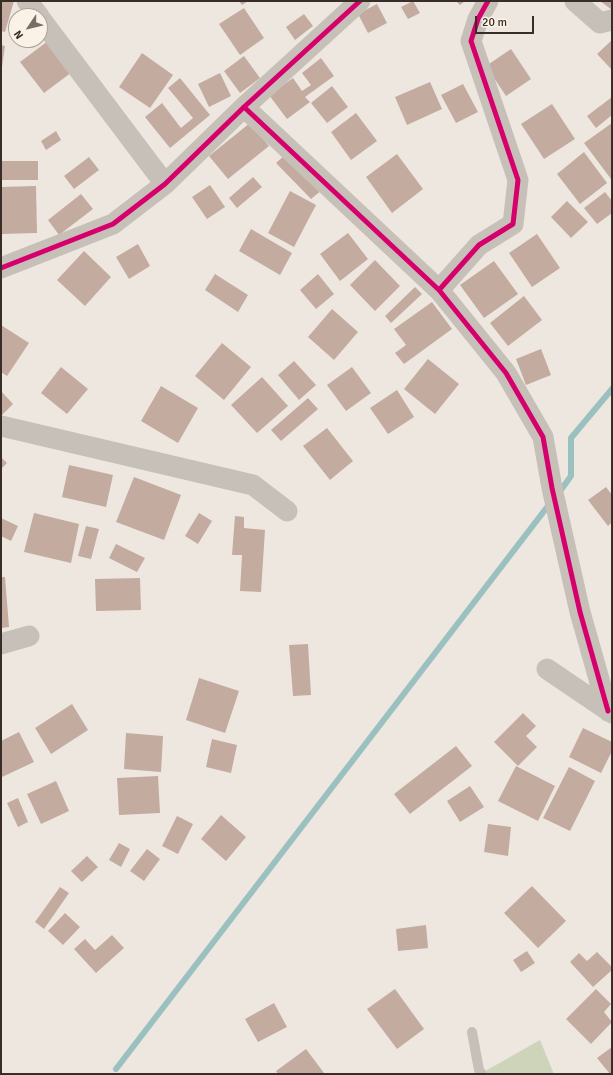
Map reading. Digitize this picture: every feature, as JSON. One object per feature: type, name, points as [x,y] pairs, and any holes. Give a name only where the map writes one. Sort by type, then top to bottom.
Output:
[{"type":"street","points":[[1,268],[113,224],[165,184],[244,107],[360,1]]},
{"type":"street","points":[[439,290],[479,245],[513,224],[518,180],[471,41],[478,19],[488,1]]},
{"type":"street","points":[[575,1],[600,23],[612,20]]},
{"type":"street","points":[[48,29],[165,184]]},
{"type":"street","points":[[244,107],[439,290],[506,373],[543,437],[552,488],[559,512],[580,612],[610,712]]},
{"type":"street","points":[[1,426],[253,485],[287,511]]},
{"type":"street","points":[[1,644],[29,636]]},
{"type":"street","points":[[547,669],[610,712]]},
{"type":"lane","points":[[472,1032],[479,1070],[482,1074]]},
{"type":"green space","points":[[540,1040],[554,1074],[480,1074]]},
{"type":"building","points":[[1,1],[14,1],[12,8],[8,8],[8,22],[5,32],[1,31]]},
{"type":"building","points":[[239,1],[248,1],[242,5]]},
{"type":"building","points":[[413,1],[420,13],[408,19],[401,7]]},
{"type":"building","points":[[456,1],[465,1],[460,5]]},
{"type":"building","points":[[600,1],[612,1],[612,10]]},
{"type":"building","points":[[377,4],[387,23],[368,33],[358,14]]},
{"type":"building","points":[[244,8],[264,38],[240,55],[219,24]]},
{"type":"building","points":[[304,14],[313,26],[295,40],[286,27]]},
{"type":"building","points":[[612,40],[612,70],[597,54]]},
{"type":"building","points":[[48,41],[72,72],[44,93],[20,62],[39,48],[48,48]]},
{"type":"building","points":[[1,45],[5,46],[2,67],[1,67]]},
{"type":"building","points":[[511,49],[531,79],[506,96],[486,66]]},
{"type":"building","points":[[142,53],[173,75],[150,108],[119,87]]},
{"type":"building","points":[[244,56],[260,78],[240,93],[224,71]]},
{"type":"building","points":[[321,58],[334,76],[305,97],[310,102],[287,119],[269,95],[293,78],[302,91],[311,85],[302,73]]},
{"type":"building","points":[[220,73],[231,96],[209,107],[198,84]]},
{"type":"building","points":[[180,78],[210,115],[170,148],[145,117],[162,103],[181,128],[193,118],[168,88]]},
{"type":"building","points":[[430,82],[442,109],[407,125],[395,97]]},
{"type":"building","points":[[463,84],[478,112],[456,123],[441,95]]},
{"type":"building","points":[[332,86],[348,107],[327,123],[311,103]]},
{"type":"building","points":[[612,97],[612,115],[596,128],[587,116]]},
{"type":"building","points":[[552,104],[575,139],[544,159],[521,124]]},
{"type":"building","points":[[356,113],[377,141],[351,160],[331,132]]},
{"type":"building","points":[[250,123],[269,146],[228,179],[209,156]]},
{"type":"building","points":[[612,123],[612,178],[611,179],[584,143]]},
{"type":"building","points":[[56,131],[61,140],[46,150],[41,141]]},
{"type":"building","points":[[584,152],[607,183],[580,204],[557,174]]},
{"type":"building","points":[[287,153],[322,190],[311,199],[276,163]]},
{"type":"building","points":[[397,154],[423,189],[392,213],[366,177]]},
{"type":"building","points":[[89,157],[99,170],[74,189],[64,176]]},
{"type":"building","points":[[1,161],[38,161],[38,180],[1,180]]},
{"type":"building","points":[[253,177],[262,187],[237,208],[229,198]]},
{"type":"building","points":[[210,185],[225,207],[207,219],[192,197]]},
{"type":"building","points":[[36,186],[37,233],[1,234],[1,187]]},
{"type":"building","points":[[290,191],[316,205],[294,247],[268,233]]},
{"type":"building","points":[[605,192],[612,201],[612,213],[597,224],[584,208]]},
{"type":"building","points":[[81,194],[93,209],[59,235],[48,220]]},
{"type":"building","points":[[567,201],[588,222],[571,238],[551,217]]},
{"type":"building","points":[[251,229],[292,253],[280,275],[239,251]]},
{"type":"building","points":[[348,233],[368,259],[340,281],[320,254]]},
{"type":"building","points":[[537,234],[560,268],[532,287],[509,253]]},
{"type":"building","points":[[138,244],[150,266],[129,279],[116,257]]},
{"type":"building","points":[[84,251],[111,277],[85,306],[57,280]]},
{"type":"building","points":[[375,260],[400,286],[375,311],[350,285]]},
{"type":"building","points":[[494,261],[518,294],[484,318],[460,285]]},
{"type":"building","points":[[215,274],[248,295],[238,312],[205,290]]},
{"type":"building","points":[[318,274],[334,294],[316,309],[300,290]]},
{"type":"building","points":[[415,287],[422,294],[391,323],[385,316]]},
{"type":"building","points":[[524,296],[542,320],[508,346],[490,323]]},
{"type":"building","points":[[432,302],[452,329],[404,364],[395,353],[406,345],[394,329]]},
{"type":"building","points":[[332,309],[358,332],[334,360],[308,337]]},
{"type":"building","points":[[1,325],[29,343],[7,376],[1,372]]},
{"type":"building","points":[[222,343],[251,367],[224,400],[195,376]]},
{"type":"building","points":[[541,349],[551,375],[526,385],[516,359]]},
{"type":"building","points":[[428,359],[459,384],[435,414],[404,389]]},
{"type":"building","points":[[294,361],[316,385],[299,400],[278,375]]},
{"type":"building","points":[[61,367],[88,389],[67,414],[41,393]]},
{"type":"building","points":[[352,367],[371,393],[346,411],[327,385]]},
{"type":"building","points":[[262,377],[288,406],[257,433],[231,405]]},
{"type":"building","points":[[161,386],[198,408],[178,443],[141,421]]},
{"type":"building","points":[[397,390],[414,417],[388,434],[370,408]]},
{"type":"building","points":[[1,391],[13,404],[1,416]]},
{"type":"building","points":[[308,398],[318,409],[281,441],[271,430]]},
{"type":"building","points":[[327,428],[353,461],[330,480],[303,446]]},
{"type":"building","points":[[1,457],[7,463],[1,469]]},
{"type":"building","points":[[69,465],[113,475],[106,507],[62,497]]},
{"type":"building","points":[[134,477],[181,495],[164,540],[116,522]]},
{"type":"building","points":[[606,487],[612,495],[612,522],[608,526],[588,500]]},
{"type":"building","points":[[34,513],[79,524],[71,563],[24,552]]},
{"type":"building","points":[[199,513],[212,521],[198,544],[185,536]]},
{"type":"building","points":[[235,516],[244,517],[244,528],[265,530],[261,592],[240,591],[242,555],[232,555]]},
{"type":"building","points":[[1,518],[18,526],[11,541],[1,536]]},
{"type":"building","points":[[86,526],[99,529],[91,559],[78,556]]},
{"type":"building","points":[[116,544],[145,558],[137,572],[109,558]]},
{"type":"building","points":[[1,577],[5,577],[9,627],[1,628]]},
{"type":"building","points":[[140,578],[141,610],[96,611],[95,579]]},
{"type":"building","points":[[308,644],[311,695],[293,696],[289,645]]},
{"type":"building","points":[[199,678],[239,691],[225,733],[186,720]]},
{"type":"building","points":[[72,704],[88,730],[51,754],[35,728]]},
{"type":"building","points":[[523,713],[536,726],[526,736],[537,747],[518,766],[494,742]]},
{"type":"building","points":[[583,728],[612,742],[612,751],[601,773],[569,757]]},
{"type":"building","points":[[19,732],[34,762],[2,777],[1,741]]},
{"type":"building","points":[[126,733],[163,736],[161,772],[124,769]]},
{"type":"building","points":[[212,739],[237,745],[231,773],[206,767]]},
{"type":"building","points":[[456,746],[472,766],[410,814],[394,794]]},
{"type":"building","points":[[516,766],[555,786],[538,821],[498,801]]},
{"type":"building","points":[[569,767],[595,781],[570,831],[543,818]]},
{"type":"building","points":[[158,776],[160,813],[119,815],[117,778]]},
{"type":"building","points":[[56,781],[69,811],[41,824],[27,794]]},
{"type":"building","points":[[470,786],[484,807],[460,822],[447,801]]},
{"type":"building","points":[[18,798],[28,822],[18,827],[7,803]]},
{"type":"building","points":[[221,815],[246,837],[226,861],[201,839]]},
{"type":"building","points":[[177,816],[193,824],[178,854],[162,846]]},
{"type":"building","points":[[488,824],[511,827],[508,856],[484,852]]},
{"type":"building","points":[[119,843],[130,849],[121,867],[109,860]]},
{"type":"building","points":[[147,849],[160,859],[144,881],[130,871]]},
{"type":"building","points":[[87,856],[98,867],[82,882],[71,871]]},
{"type":"building","points":[[532,886],[566,921],[538,948],[504,913]]},
{"type":"building","points":[[60,887],[69,893],[44,929],[35,922]]},
{"type":"building","points":[[65,913],[80,927],[63,945],[48,931]]},
{"type":"building","points":[[426,925],[428,948],[398,951],[396,929]]},
{"type":"building","points":[[112,935],[124,948],[96,973],[74,949],[85,939],[95,950]]},
{"type":"building","points":[[527,951],[535,963],[521,972],[513,960]]},
{"type":"building","points":[[597,952],[612,967],[612,970],[593,987],[570,962],[579,953],[587,961]]},
{"type":"building","points":[[395,989],[424,1029],[397,1049],[367,1009]]},
{"type":"building","points":[[596,989],[611,1004],[604,1012],[612,1022],[591,1044],[566,1019]]},
{"type":"building","points":[[274,1003],[287,1027],[258,1042],[245,1019]]},
{"type":"building","points":[[612,1047],[612,1074],[610,1074],[597,1058]]},
{"type":"building","points":[[306,1049],[324,1073],[278,1074],[276,1071]]},
{"type":"waterway","points":[[558,494],[571,476],[571,438],[612,389]]},
{"type":"waterway","points":[[116,1069],[551,502]]},
{"type":"cycle path","points":[[1,268],[113,224],[165,184],[244,107],[360,1]]},
{"type":"cycle path","points":[[439,290],[479,245],[513,224],[518,180],[471,41],[478,19],[488,1]]},
{"type":"cycle path","points":[[244,107],[439,290],[506,373],[543,437],[552,488],[580,612],[608,711]]}]
